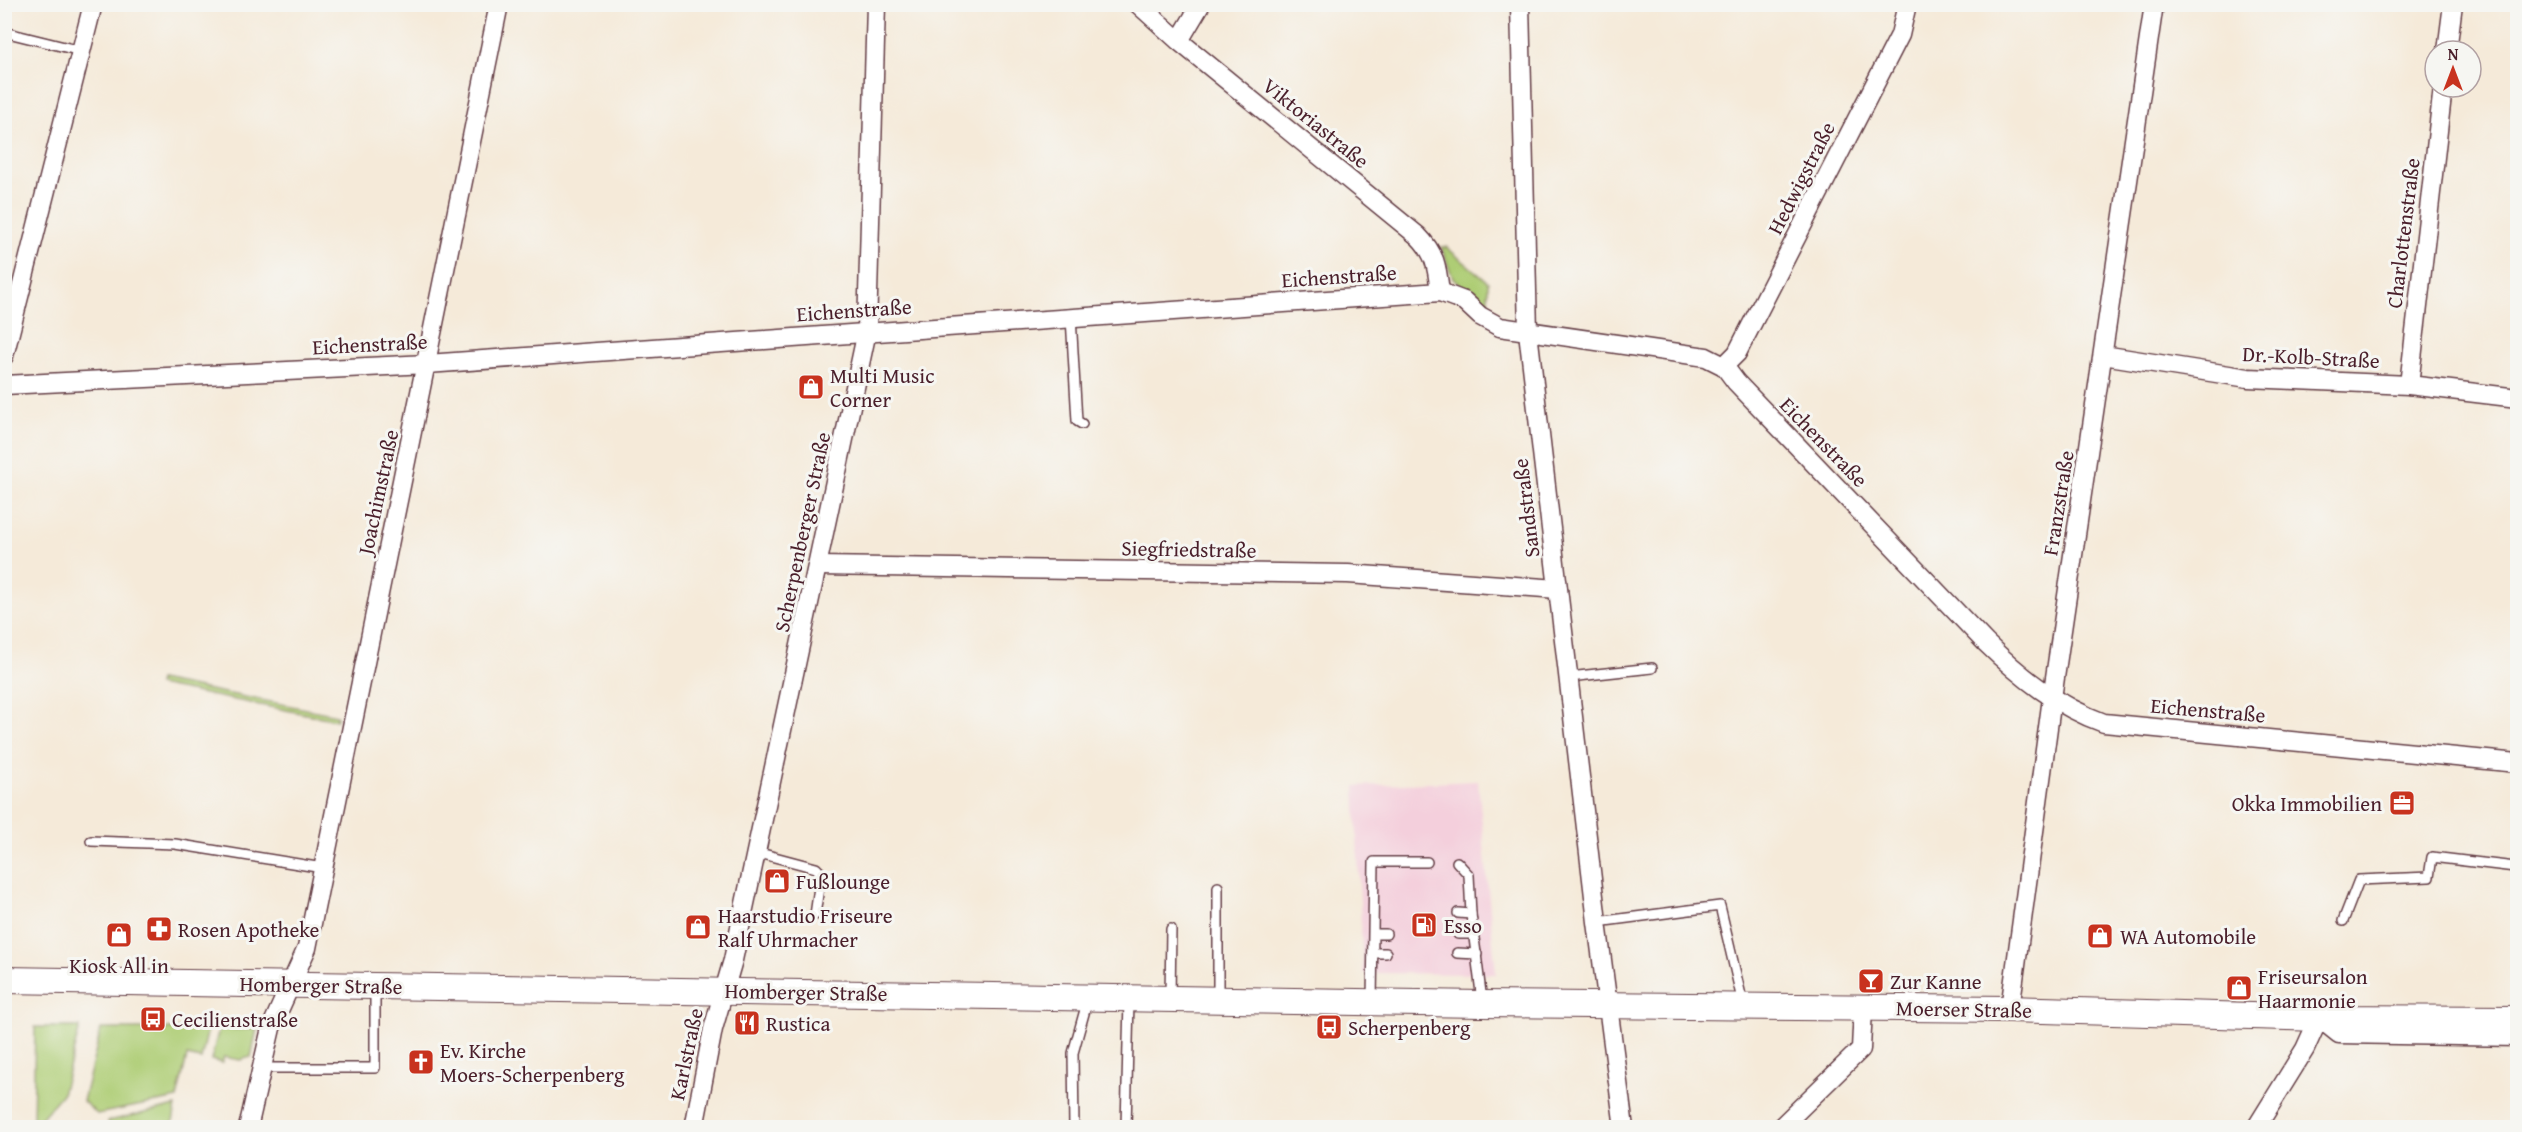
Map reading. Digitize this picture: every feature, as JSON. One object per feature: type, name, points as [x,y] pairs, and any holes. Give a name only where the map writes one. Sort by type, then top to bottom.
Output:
[{"type":"main road","name":"Homberger Straße","points":[[4,980],[1608,1005]]},
{"type":"main road","name":"Moerser Straße","points":[[1608,1005],[2010,1009],[2319,1018],[2517,1019]]},
{"type":"street","points":[[4,356],[93,4]]},
{"type":"street","name":"Joachimstraße","points":[[248,1128],[271,1028],[307,948],[428,363],[499,4]]},
{"type":"street","name":"Scherpenberger Straße","points":[[724,991],[818,566],[867,331],[876,4]]},
{"type":"street","name":"Viktoriastraße","points":[[1138,4],[1179,41],[1418,236],[1430,248],[1440,292]]},
{"type":"street","points":[[1179,41],[1201,4]]},
{"type":"street","name":"Sandstraße","points":[[1520,4],[1528,332],[1597,922],[1624,1128]]},
{"type":"street","name":"Hedwigstraße","points":[[1724,366],[1737,353],[1900,35],[1907,4]]},
{"type":"street","name":"Franzstraße","points":[[2010,1009],[2052,698],[2154,4]]},
{"type":"street","points":[[2449,39],[2453,4]]},
{"type":"street","name":"Charlottenstraße","points":[[2409,385],[2442,99]]},
{"type":"street","name":"Eichenstraße","points":[[4,385],[428,363],[1440,292],[1464,301],[1480,316],[1500,327],[1706,357],[1724,366],[1736,382],[1986,643],[2021,677],[2077,713],[2104,723],[2517,763]]},
{"type":"street","name":"Dr.-Kolb-Straße","points":[[2103,355],[2248,378],[2409,385],[2517,398]]},
{"type":"street","name":"Siegfriedstraße","points":[[818,566],[1348,574],[1558,589]]},
{"type":"street","name":"Karlstraße","points":[[694,1128],[713,1029],[724,991]]},
{"type":"street","points":[[1780,1128],[1861,1049],[1863,1008]]},
{"type":"street","points":[[2256,1128],[2305,1049],[2319,1018],[2339,1034],[2517,1037]]},
{"type":"lane","points":[[4,32],[81,51]]},
{"type":"lane","points":[[1071,317],[1077,421],[1082,424]]},
{"type":"lane","points":[[1569,677],[1652,668]]},
{"type":"lane","points":[[91,842],[176,844],[323,868]]},
{"type":"lane","points":[[756,852],[816,868],[821,873],[815,915]]},
{"type":"lane","points":[[2343,921],[2359,880],[2429,877],[2432,857],[2515,867],[2517,864]]},
{"type":"lane","points":[[1372,1001],[1374,862],[1427,862]]},
{"type":"lane","points":[[1457,862],[1470,875],[1471,914],[1482,1004]]},
{"type":"lane","points":[[1218,887],[1218,999]]},
{"type":"lane","points":[[1597,922],[1720,906],[1743,1007]]},
{"type":"lane","points":[[1374,913],[1386,913]]},
{"type":"lane","points":[[1458,913],[1471,914]]},
{"type":"lane","points":[[1170,998],[1171,929]]},
{"type":"lane","points":[[1374,934],[1386,934]]},
{"type":"lane","points":[[1458,934],[1474,934]]},
{"type":"lane","points":[[1374,953],[1386,953]]},
{"type":"lane","points":[[1457,953],[1477,954]]},
{"type":"lane","points":[[262,1068],[375,1068],[375,986]]},
{"type":"lane","points":[[1074,1128],[1073,1053],[1088,997]]},
{"type":"lane","points":[[1126,1128],[1129,998]]},
{"type":"shaded area","points":[[1478,781],[1496,974],[1363,973],[1355,786]]},
{"type":"green space","points":[[1441,247],[1446,247],[1488,282],[1488,309],[1453,278]]},
{"type":"green space","points":[[159,680],[337,715],[337,720],[158,685]]},
{"type":"green space","points":[[35,1027],[80,1027],[62,1094],[37,1123],[33,1122]]},
{"type":"green space","points":[[101,1029],[208,1029],[201,1059],[187,1056],[177,1098],[97,1114],[83,1101]]},
{"type":"green space","points":[[219,1029],[257,1029],[251,1057],[240,1060],[224,1057],[222,1063],[211,1060]]},
{"type":"green space","points":[[176,1106],[172,1127],[109,1127],[108,1121]]},
{"type":"place","name":"Multi Music Corner","points":[[811,387]]},
{"type":"place","name":"Okka Immobilien","points":[[2402,803]]},
{"type":"place","name":"Fußlounge","points":[[777,881]]},
{"type":"place","name":"Esso","points":[[1424,925]]},
{"type":"place","name":"Haarstudio Friseure Ralf Uhrmacher","points":[[698,927]]},
{"type":"place","name":"Rosen Apotheke","points":[[159,929]]},
{"type":"place","name":"Kiosk All in","points":[[119,935]]},
{"type":"place","name":"WA Automobile","points":[[2100,936]]},
{"type":"place","name":"Zur Kanne","points":[[1871,981]]},
{"type":"place","name":"Friseursalon Haarmonie","points":[[2239,988]]},
{"type":"place","name":"Cecilienstraße","points":[[153,1019]]},
{"type":"place","name":"Rustica","points":[[747,1023]]},
{"type":"place","name":"Scherpenberg","points":[[1329,1027]]},
{"type":"place","name":"Ev. Kirche Moers-Scherpenberg","points":[[421,1062]]}]
